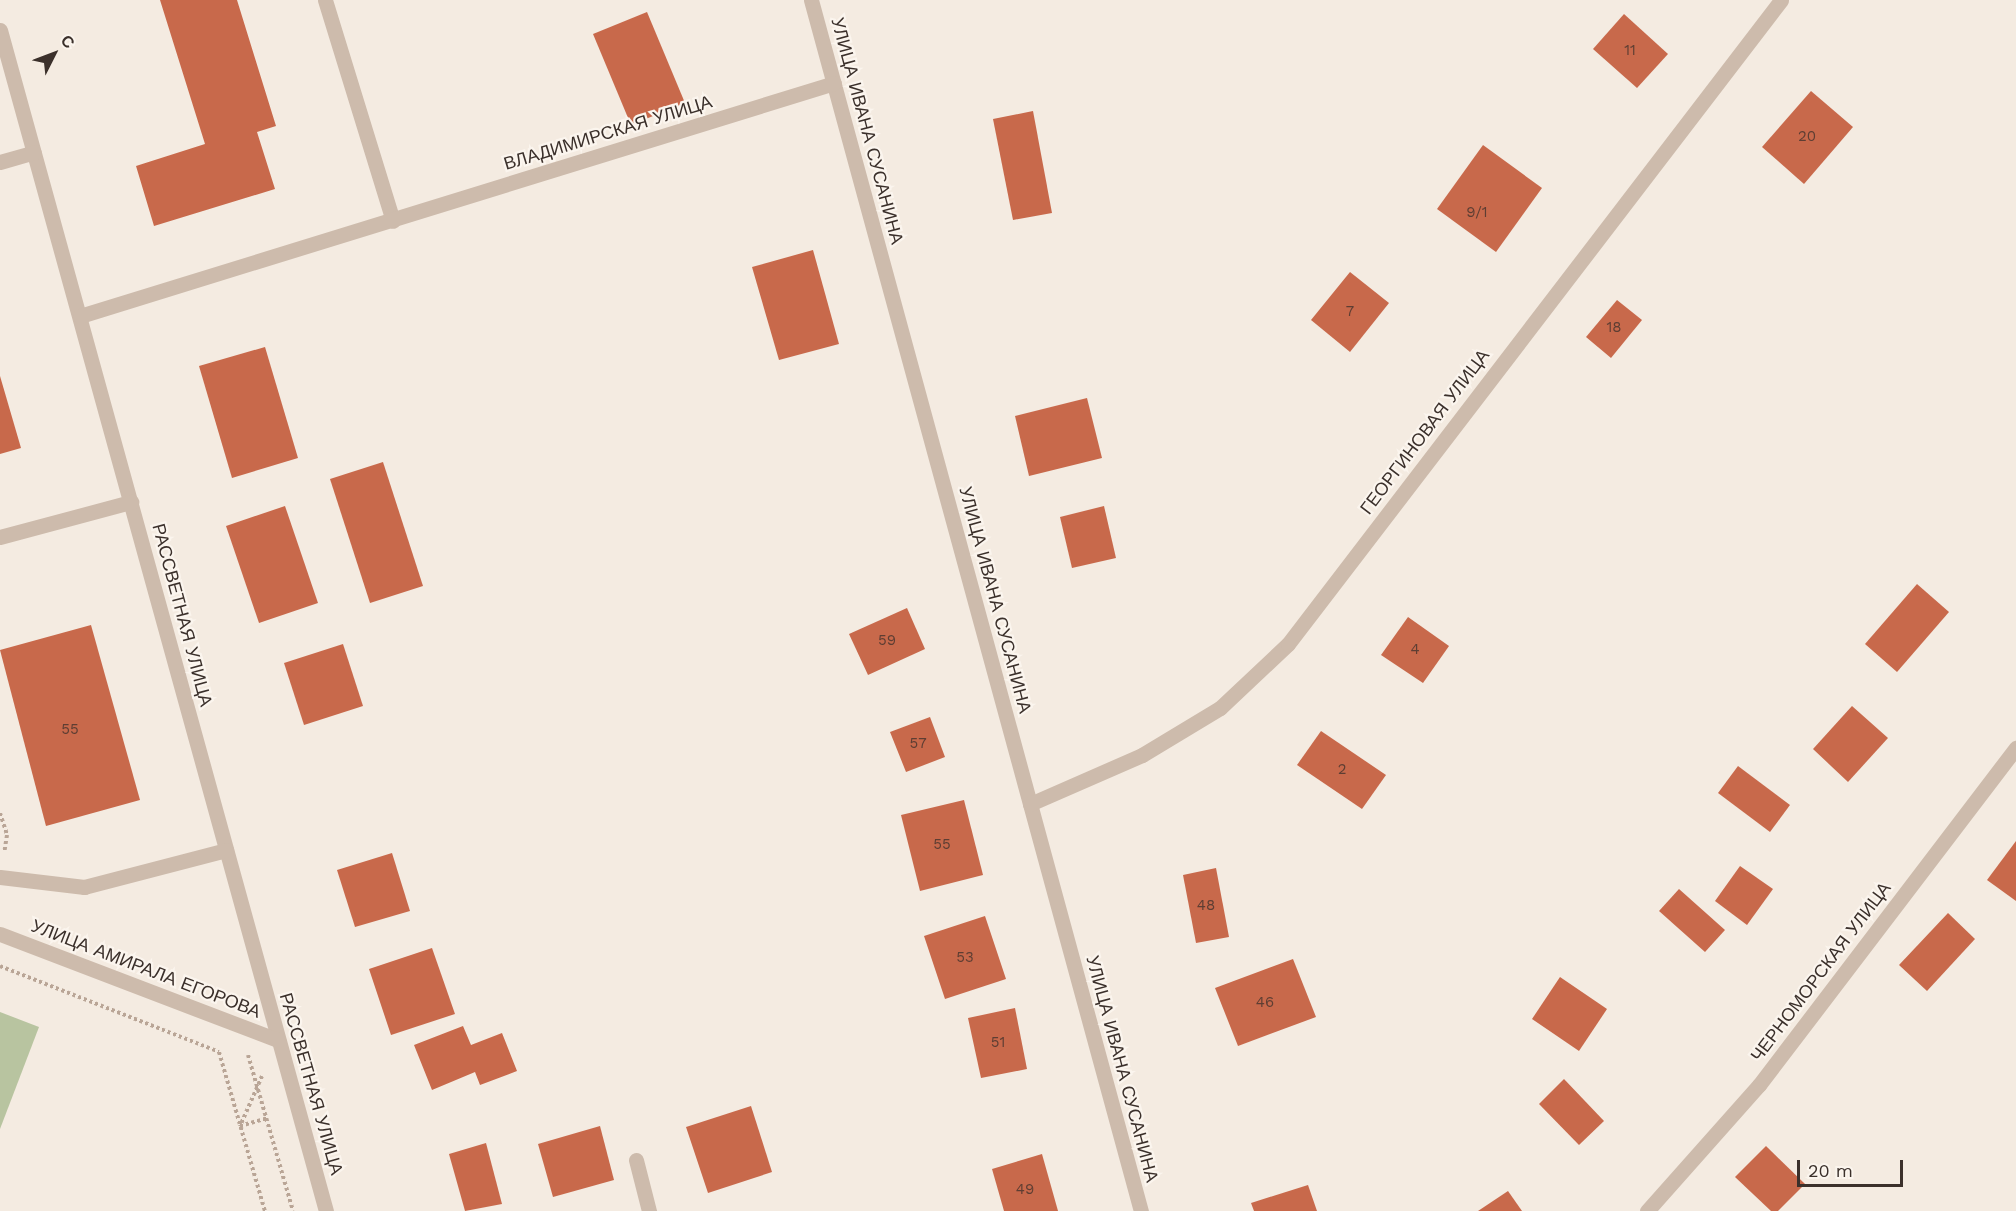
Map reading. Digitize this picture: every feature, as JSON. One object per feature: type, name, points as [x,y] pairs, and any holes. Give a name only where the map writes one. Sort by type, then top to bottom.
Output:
[{"type":"street","points":[[325,0],[393,221]]},
{"type":"street","name":"УЛИЦА ИВАНА СУСАНИНА","points":[[812,0],[1141,1211]]},
{"type":"street","name":"ГЕОРГИНОВАЯ УЛИЦА","points":[[1030,804],[1142,755],[1220,708],[1287,644],[1781,0]]},
{"type":"street","name":"РАССВЕТНАЯ УЛИЦА","points":[[0,30],[326,1211]]},
{"type":"street","name":"ВЛАДИМИРСКАЯ УЛИЦА","points":[[80,316],[834,83]]},
{"type":"street","points":[[0,162],[34,152]]},
{"type":"street","points":[[0,537],[131,502]]},
{"type":"street","name":"ЧЕРНОМОРСКАЯ УЛИЦА","points":[[1647,1211],[1759,1085],[2016,748]]},
{"type":"street","points":[[0,877],[84,887],[226,850]]},
{"type":"street","name":"УЛИЦА АМИРАЛА ЕГОРОВА","points":[[0,934],[278,1040]]},
{"type":"street","points":[[636,1160],[649,1211]]},
{"type":"path","points":[[0,813],[7,835],[0,877]]},
{"type":"path","points":[[0,966],[219,1052],[265,1211]]},
{"type":"path","points":[[240,1126],[278,1040]]},
{"type":"path","points":[[241,1049],[248,1053],[293,1211]]},
{"type":"path","points":[[240,1126],[298,1111]]},
{"type":"green space","points":[[0,1012],[39,1027],[0,1129]]},
{"type":"building","points":[[160,0],[237,0],[276,126],[257,132],[275,189],[154,226],[136,166],[205,144]]},
{"type":"building","points":[[647,12],[685,103],[631,125],[593,34]]},
{"type":"building","points":[[1624,14],[1668,54],[1637,88],[1593,49]]},
{"type":"building","points":[[1811,91],[1853,127],[1804,184],[1762,147]]},
{"type":"building","points":[[1033,111],[1052,213],[1013,220],[993,119]]},
{"type":"building","points":[[1483,145],[1542,188],[1496,252],[1437,209]]},
{"type":"building","points":[[813,250],[839,344],[779,360],[752,267]]},
{"type":"building","points":[[1350,272],[1389,303],[1350,352],[1311,320]]},
{"type":"building","points":[[1617,300],[1642,320],[1611,358],[1586,337]]},
{"type":"building","points":[[265,347],[298,458],[232,478],[199,366]]},
{"type":"building","points":[[0,376],[21,448],[0,454]]},
{"type":"building","points":[[1087,398],[1102,458],[1029,476],[1015,416]]},
{"type":"building","points":[[383,462],[423,586],[370,603],[330,479]]},
{"type":"building","points":[[285,506],[318,603],[259,623],[226,526]]},
{"type":"building","points":[[1104,506],[1116,558],[1072,568],[1060,517]]},
{"type":"building","points":[[1917,584],[1949,612],[1897,672],[1865,644]]},
{"type":"building","points":[[907,608],[925,649],[868,675],[849,634]]},
{"type":"building","points":[[1408,617],[1449,646],[1423,683],[1381,655]]},
{"type":"building","points":[[91,625],[140,800],[46,826],[0,650]]},
{"type":"building","points":[[343,644],[363,706],[304,725],[284,663]]},
{"type":"building","points":[[1852,706],[1888,738],[1848,782],[1813,749]]},
{"type":"building","points":[[930,717],[945,757],[906,772],[890,732]]},
{"type":"building","points":[[1321,731],[1386,775],[1362,809],[1297,765]]},
{"type":"building","points":[[1738,766],[1790,805],[1770,832],[1718,793]]},
{"type":"building","points":[[964,800],[983,875],[920,891],[901,815]]},
{"type":"building","points":[[2016,841],[2016,901],[1987,880]]},
{"type":"building","points":[[392,853],[410,911],[355,927],[337,870]]},
{"type":"building","points":[[1740,866],[1773,889],[1747,925],[1715,901]]},
{"type":"building","points":[[1216,868],[1229,937],[1196,943],[1183,875]]},
{"type":"building","points":[[1679,889],[1725,930],[1705,952],[1659,911]]},
{"type":"building","points":[[1948,913],[1975,939],[1927,991],[1899,965]]},
{"type":"building","points":[[985,916],[1006,979],[945,999],[924,936]]},
{"type":"building","points":[[432,948],[455,1014],[391,1035],[369,969]]},
{"type":"building","points":[[1293,959],[1316,1017],[1238,1046],[1215,988]]},
{"type":"building","points":[[1560,977],[1607,1009],[1579,1051],[1532,1019]]},
{"type":"building","points":[[1015,1008],[1027,1069],[981,1078],[968,1018]]},
{"type":"building","points":[[463,1026],[471,1045],[502,1033],[517,1071],[480,1085],[475,1072],[432,1090],[414,1045]]},
{"type":"building","points":[[1564,1079],[1604,1121],[1579,1145],[1539,1104]]},
{"type":"building","points":[[751,1106],[772,1172],[708,1193],[686,1127]]},
{"type":"building","points":[[600,1126],[614,1180],[553,1197],[538,1144]]},
{"type":"building","points":[[486,1143],[502,1204],[465,1211],[449,1154]]},
{"type":"building","points":[[1766,1146],[1805,1184],[1778,1211],[1771,1211],[1735,1177]]},
{"type":"building","points":[[1042,1154],[1058,1211],[1004,1211],[992,1169]]},
{"type":"building","points":[[1308,1185],[1317,1211],[1254,1211],[1251,1203]]},
{"type":"building","points":[[1508,1191],[1522,1211],[1478,1211]]}]
